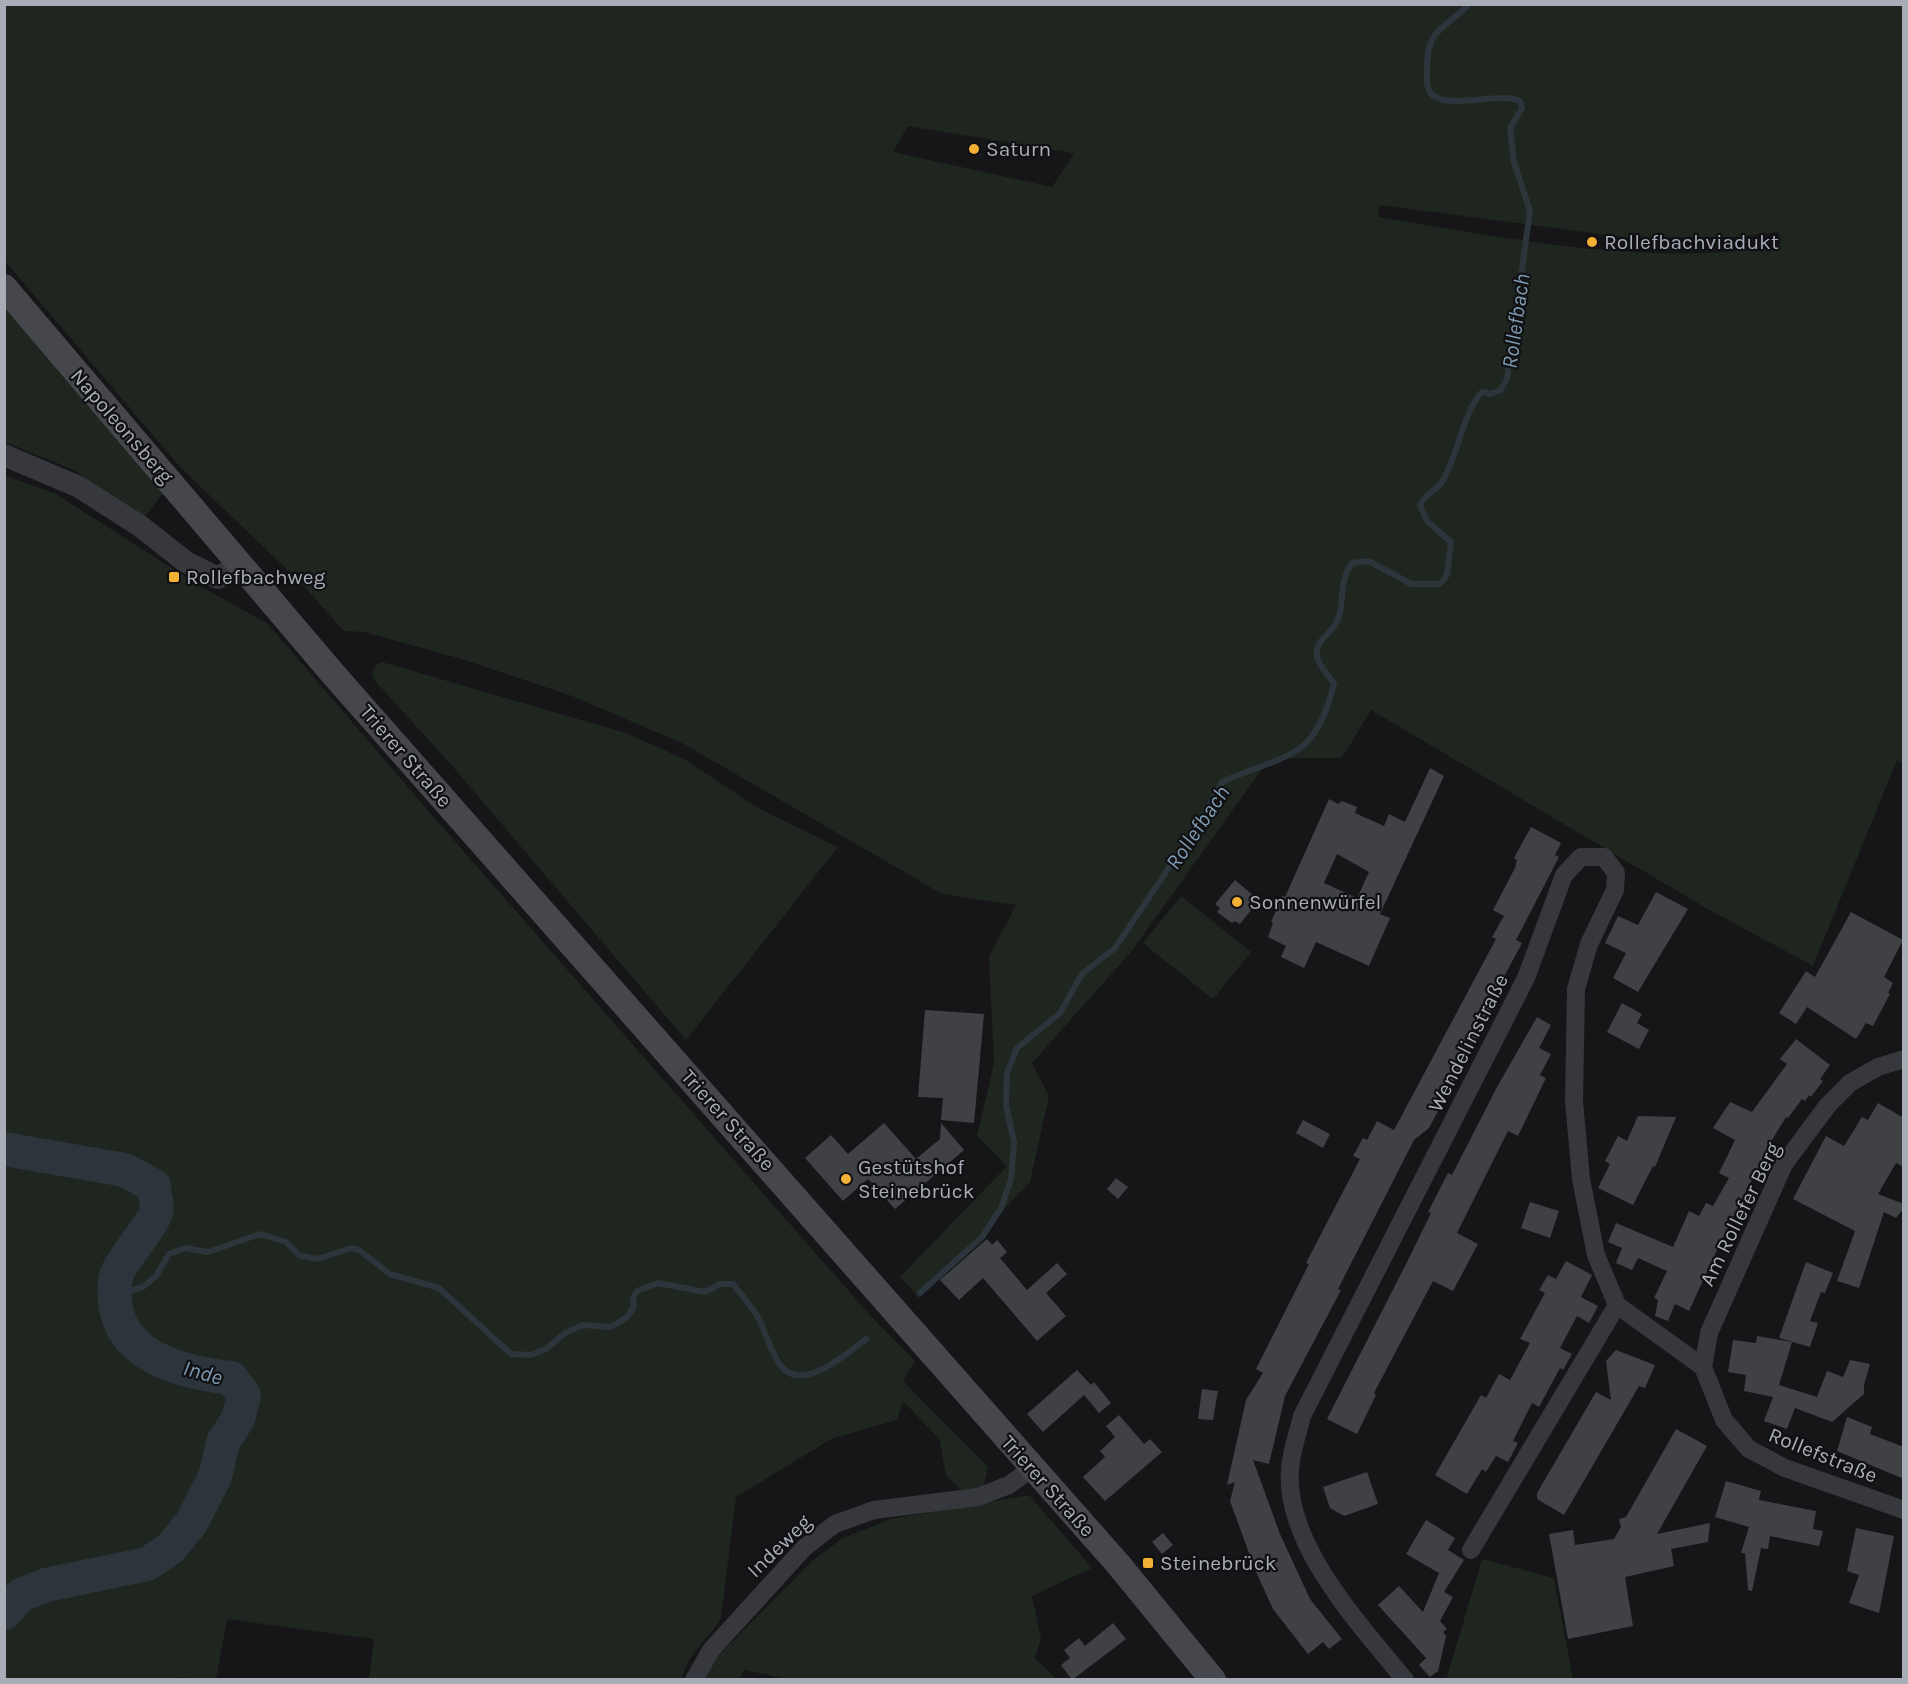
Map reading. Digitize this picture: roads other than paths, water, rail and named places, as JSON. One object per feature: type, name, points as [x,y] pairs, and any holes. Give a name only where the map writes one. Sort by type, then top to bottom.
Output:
[{"type":"main road","name":"Napoleonsberg","points":[[4,287],[240,563]]},
{"type":"main road","name":"Trierer Straße","points":[[240,563],[490,853],[825,1229],[1118,1564],[1213,1680]]},
{"type":"street","points":[[4,455],[79,487],[140,526],[186,562],[218,578],[240,563]]},
{"type":"street","name":"Wendelinstraße","points":[[1405,1680],[1320,1572],[1292,1506],[1290,1470],[1292,1459],[1302,1416],[1526,978],[1564,875],[1581,857],[1591,855],[1605,857],[1616,873],[1615,890],[1589,944],[1576,988],[1574,1101],[1581,1179],[1596,1255],[1617,1305]]},
{"type":"street","name":"Am Rollefer Berg","points":[[1703,1367],[1709,1333],[1784,1164],[1828,1105],[1850,1083],[1878,1067],[1904,1059]]},
{"type":"street","points":[[1471,1550],[1617,1305],[1703,1367]]},
{"type":"street","name":"Rollefstraße","points":[[1703,1367],[1724,1420],[1749,1449],[1785,1468],[1904,1510]]},
{"type":"street","name":"Indeweg","points":[[694,1680],[711,1650],[804,1548],[835,1524],[874,1510],[978,1497],[1009,1485],[1032,1468]]},
{"type":"waterway","name":"Rollefbach","points":[[920,1293],[982,1237],[1001,1208],[1011,1179],[1014,1142],[1006,1106],[1007,1073],[1017,1048],[1060,1013],[1082,974],[1115,948],[1208,809],[1222,782],[1281,759],[1307,742],[1318,728],[1334,683],[1320,664],[1317,651],[1322,639],[1339,618],[1344,580],[1352,563],[1369,561],[1411,584],[1440,584],[1447,575],[1451,542],[1427,521],[1420,505],[1442,482],[1448,471],[1475,401],[1482,392],[1491,394],[1501,390],[1507,378],[1530,211],[1514,162],[1510,128],[1522,108],[1520,101],[1510,98],[1451,101],[1438,98],[1430,92],[1427,66],[1432,40],[1439,30],[1469,4]]},
{"type":"waterway","name":"Inde","points":[[4,1149],[125,1170],[154,1186],[157,1209],[155,1215],[122,1264],[115,1279],[115,1302],[121,1325],[144,1351],[177,1367],[231,1378],[244,1395],[238,1419],[223,1442],[215,1477],[191,1523],[171,1548],[147,1564],[46,1585],[21,1595],[4,1613]]},
{"type":"waterway","points":[[114,1295],[143,1287],[156,1276],[169,1254],[185,1248],[208,1252],[260,1234],[286,1242],[300,1256],[318,1259],[351,1248],[359,1250],[390,1274],[439,1288],[511,1354],[531,1355],[546,1349],[565,1333],[583,1325],[611,1327],[627,1317],[634,1307],[633,1299],[637,1291],[658,1283],[705,1292],[720,1284],[733,1284],[758,1317],[777,1360],[786,1371],[796,1375],[821,1370],[866,1339]]},
{"type":"place","name":"Saturn","points":[[974,149]]},
{"type":"place","name":"Rollefbachviadukt","points":[[1592,242]]},
{"type":"place","name":"Rollefbachweg","points":[[174,577]]},
{"type":"place","name":"Sonnenwürfel","points":[[1237,902]]},
{"type":"place","name":"Gestütshof Steinebrück","points":[[846,1179]]},
{"type":"place","name":"Steinebrück","points":[[1148,1563]]}]
